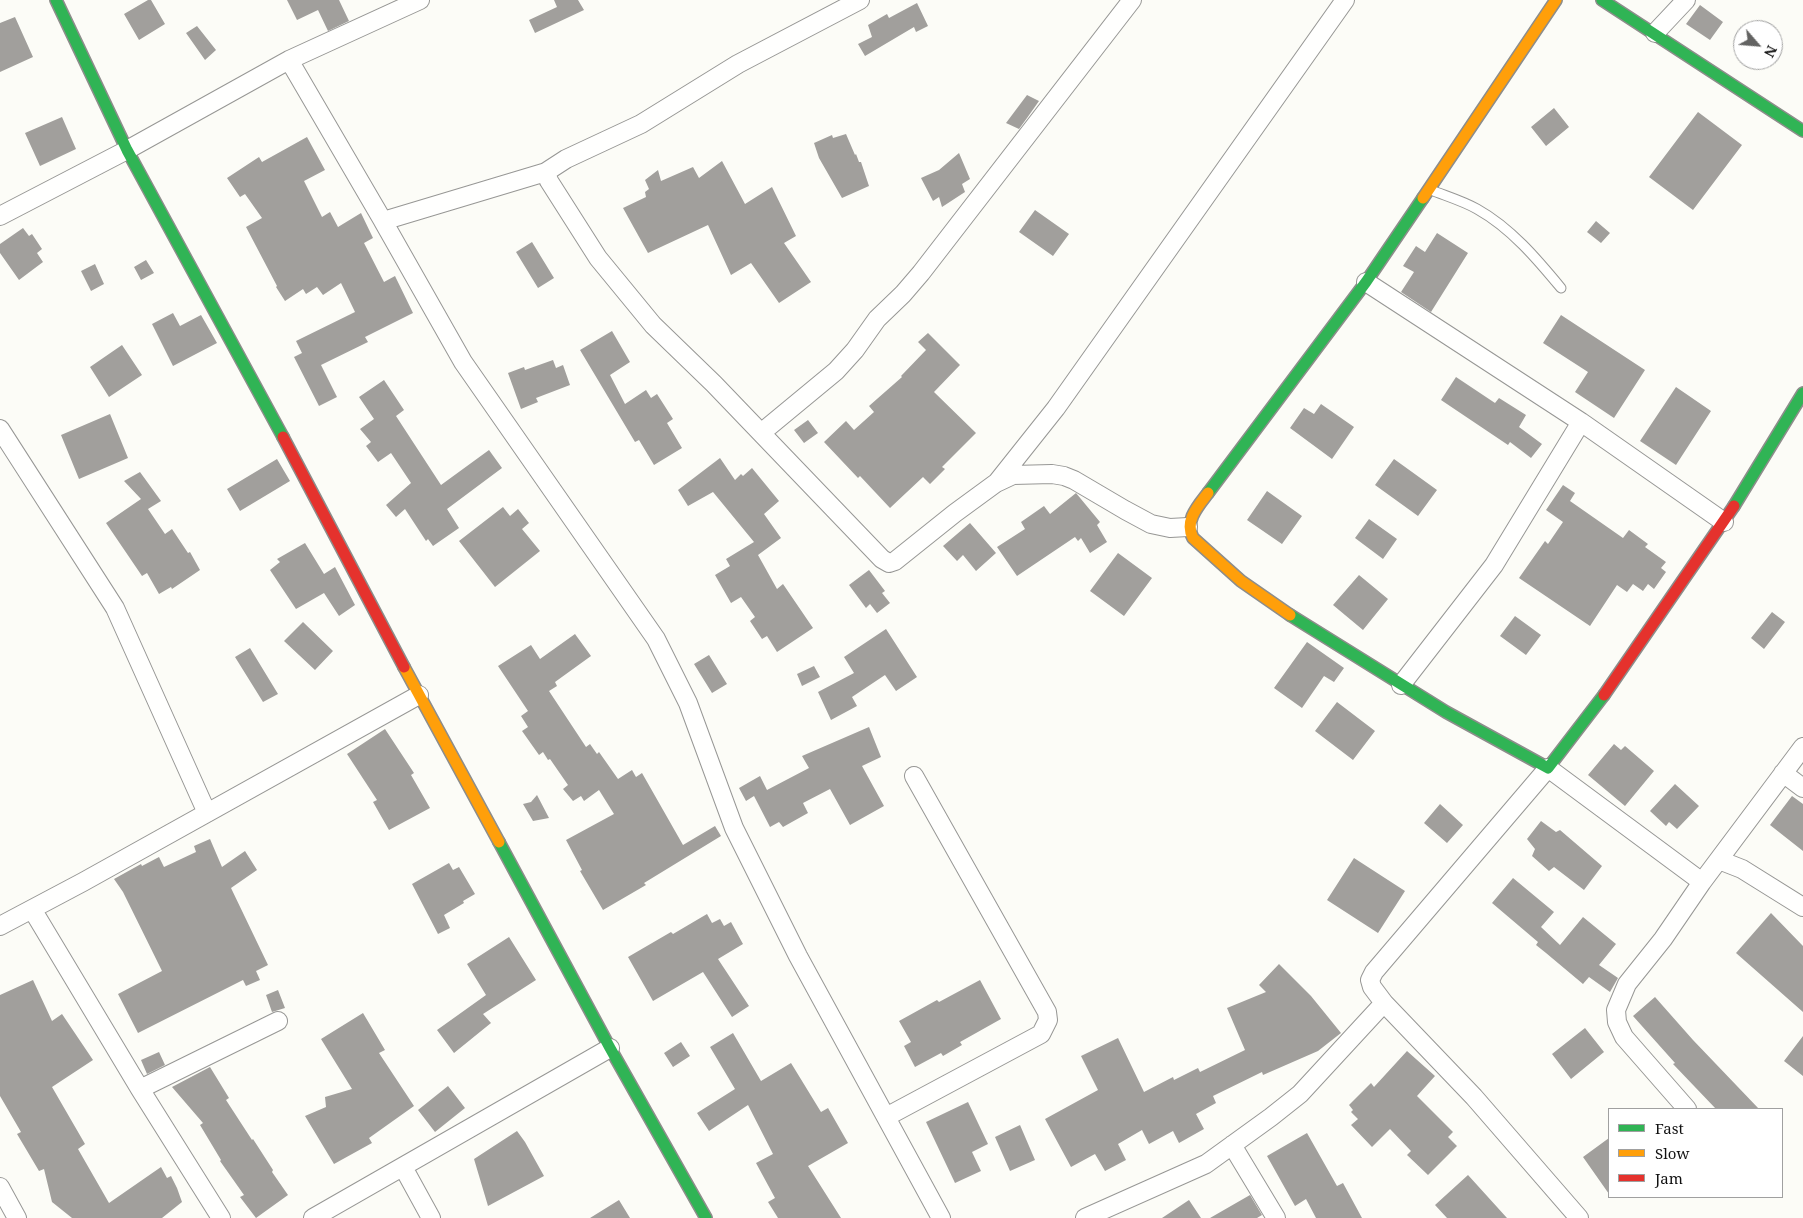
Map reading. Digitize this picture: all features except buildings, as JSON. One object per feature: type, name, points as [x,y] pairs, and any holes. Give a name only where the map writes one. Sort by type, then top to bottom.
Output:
[{"type":"street","points":[[56,0],[128,150],[251,376],[419,696],[610,1048],[706,1218]]},
{"type":"street","points":[[0,216],[128,150],[289,60],[420,0]]},
{"type":"street","points":[[383,221],[520,178],[546,172],[566,160],[641,124],[738,64],[860,0]]},
{"type":"street","points":[[761,433],[836,371],[855,350],[877,319],[903,294],[921,273],[1132,0]]},
{"type":"street","points":[[996,483],[1056,408],[1345,0]]},
{"type":"street","points":[[1556,0],[1366,282],[1194,512],[1188,527],[1190,534],[1196,542],[1241,581],[1292,616],[1401,685],[1548,768],[1702,882]]},
{"type":"street","points":[[1602,0],[1803,131]]},
{"type":"street","points":[[1655,33],[1686,0]]},
{"type":"street","points":[[289,60],[463,362],[656,639],[688,704],[734,828],[798,956],[941,1218]]},
{"type":"street","points":[[546,172],[549,181],[598,258],[653,324],[882,559],[889,563],[996,483],[1013,475],[1052,474],[1064,476],[1151,524],[1170,528],[1188,527]]},
{"type":"street","points":[[1366,282],[1581,422],[1724,522]]},
{"type":"street","points":[[1579,1218],[1474,1097],[1384,1003],[1372,988],[1370,980],[1374,972],[1548,768],[1596,706],[1724,522],[1803,393]]},
{"type":"street","points":[[1401,685],[1494,565],[1581,422]]},
{"type":"street","points":[[0,429],[115,608],[207,812]]},
{"type":"street","points":[[0,926],[419,696]]},
{"type":"street","points":[[1686,1108],[1624,1037],[1617,1022],[1616,1010],[1627,984],[1663,939],[1702,882],[1803,747]]},
{"type":"street","points":[[1783,774],[1803,788]]},
{"type":"street","points":[[886,1118],[1041,1034],[1048,1020],[1047,1012],[914,776]]},
{"type":"street","points":[[1719,860],[1742,869],[1803,907]]},
{"type":"street","points":[[32,909],[140,1089],[221,1218]]},
{"type":"street","points":[[1085,1218],[1206,1164],[1300,1094],[1384,1003]]},
{"type":"street","points":[[140,1089],[278,1020]]},
{"type":"street","points":[[313,1218],[610,1048]]},
{"type":"street","points":[[1232,1145],[1276,1218]]},
{"type":"street","points":[[402,1167],[431,1218]]},
{"type":"street","points":[[0,1187],[16,1218]]},
{"type":"lane","points":[[1428,189],[1478,210],[1496,222],[1533,253],[1561,288]]},
{"type":"traffic: fast","points":[[56,0],[127,150],[283,437]]},
{"type":"traffic: fast","points":[[1602,0],[1803,131]]},
{"type":"traffic: fast","points":[[1208,493],[1366,282],[1423,198]]},
{"type":"traffic: fast","points":[[1734,506],[1803,393]]},
{"type":"traffic: fast","points":[[1290,615],[1446,712],[1548,768],[1604,695]]},
{"type":"traffic: fast","points":[[499,842],[610,1048],[706,1218]]},
{"type":"traffic: slow","points":[[1423,198],[1556,0]]},
{"type":"traffic: slow","points":[[1208,493],[1193,514],[1190,526],[1193,538],[1241,581],[1290,615]]},
{"type":"traffic: slow","points":[[404,667],[499,842]]},
{"type":"traffic: jam","points":[[283,437],[404,667]]},
{"type":"traffic: jam","points":[[1604,695],[1734,506]]}]
